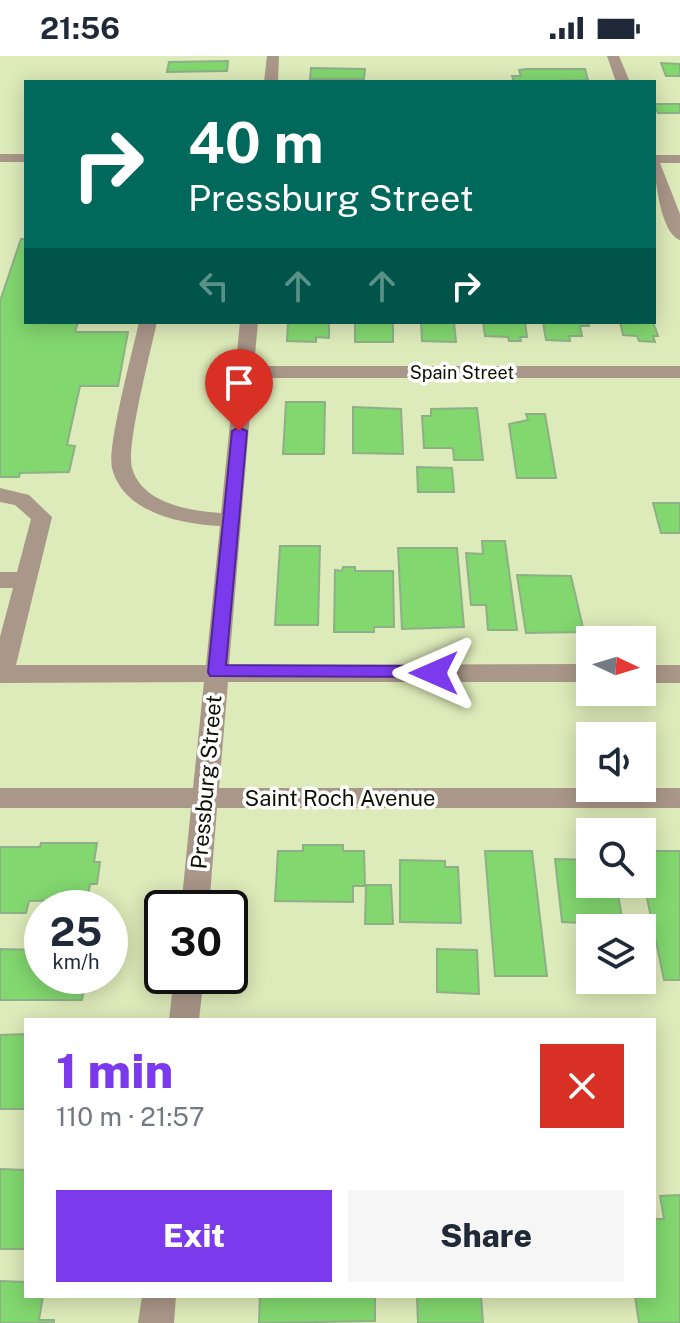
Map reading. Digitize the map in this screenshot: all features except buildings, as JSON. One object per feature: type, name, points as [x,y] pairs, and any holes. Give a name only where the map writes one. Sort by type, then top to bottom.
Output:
[{"type":"street","points":[[271,80],[273,56]]},
{"type":"street","points":[[613,56],[622,80]]},
{"type":"street","points":[[0,158],[24,158]]},
{"type":"street","points":[[656,159],[680,159]]},
{"type":"street","points":[[656,170],[680,235]]},
{"type":"street","points":[[148,324],[121,465],[134,491],[159,507],[200,519],[231,520]]},
{"type":"street","name":"Pressburg Street","points":[[197,890],[249,324]]},
{"type":"street","name":"Spain Street","points":[[244,372],[680,372]]},
{"type":"street","points":[[0,495],[22,500],[42,517],[1,674],[576,673]]},
{"type":"street","points":[[0,580],[28,580]]},
{"type":"street","points":[[656,674],[680,674]]},
{"type":"street","name":"Saint Roch Avenue","points":[[0,798],[680,798]]},
{"type":"street","points":[[184,1018],[187,994]]},
{"type":"street","points":[[156,1323],[159,1298]]},
{"type":"route","points":[[239,431],[217,672],[434,673]]}]
